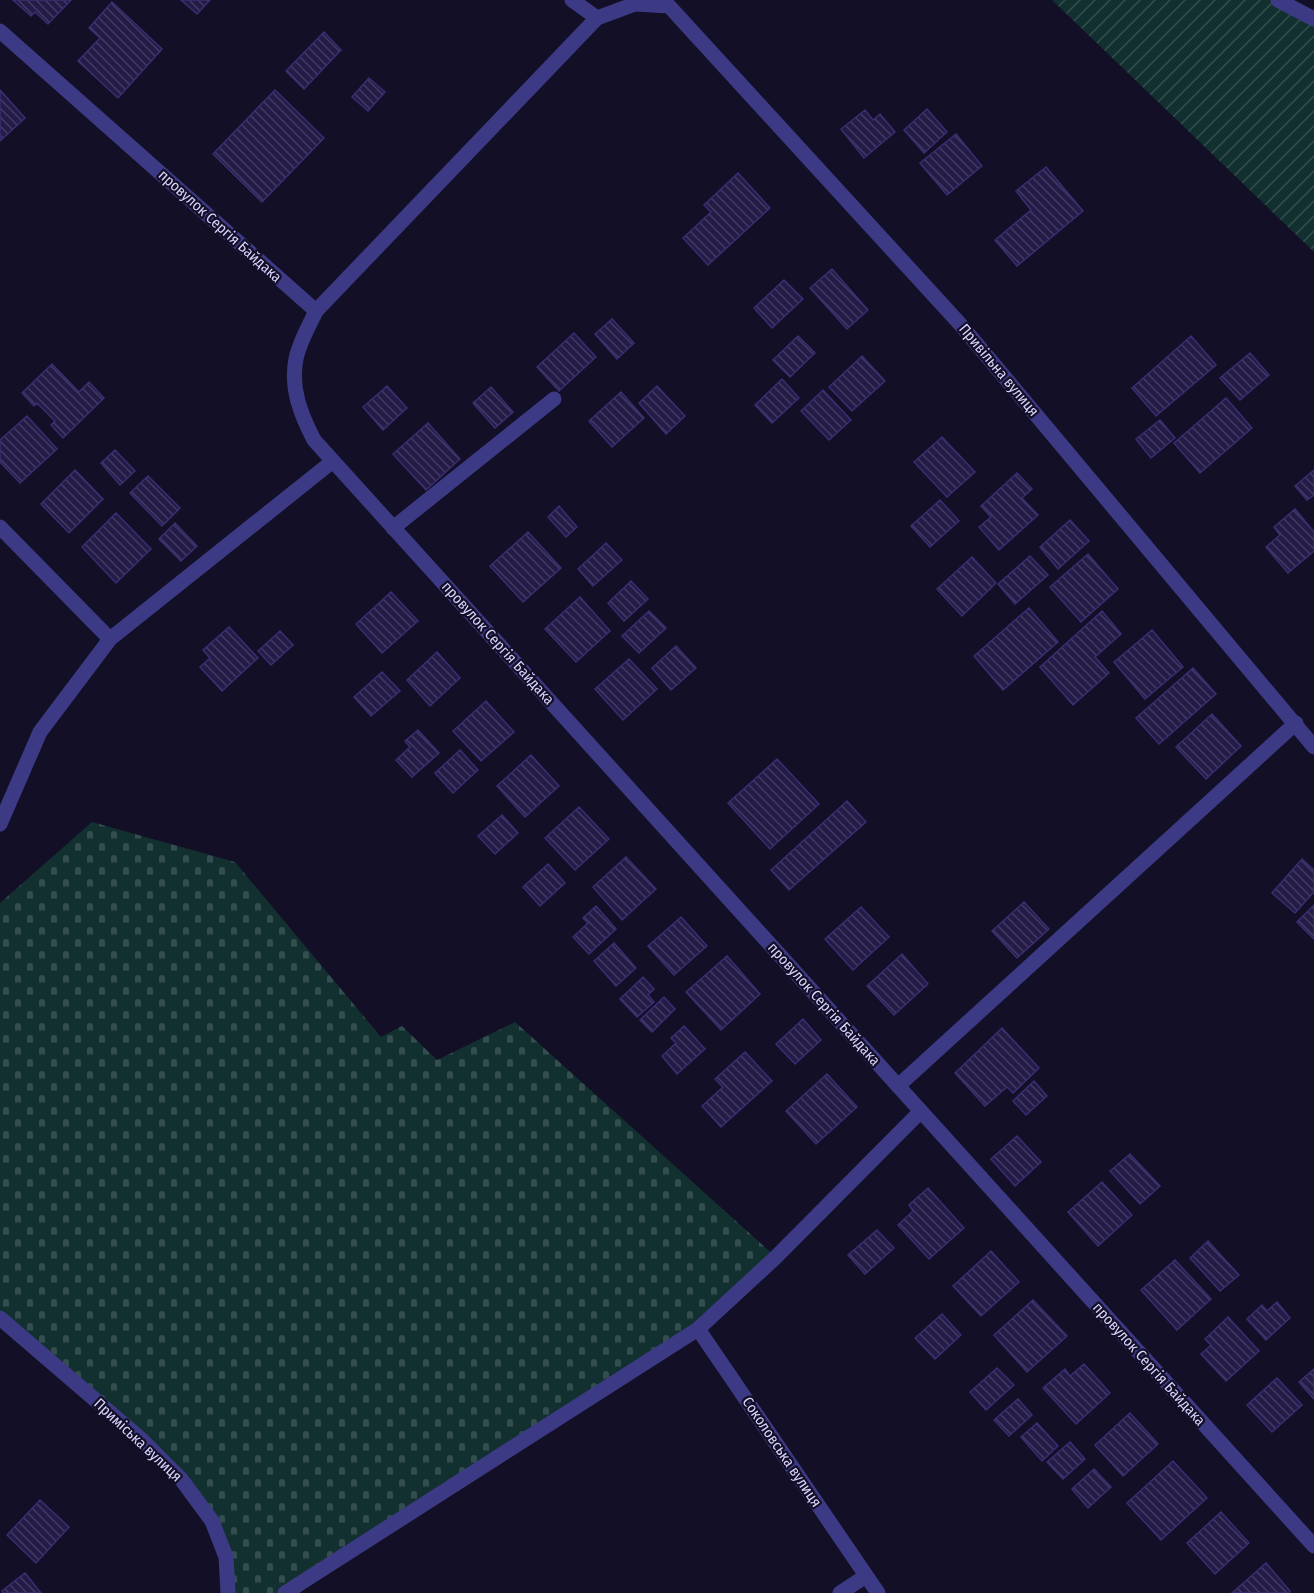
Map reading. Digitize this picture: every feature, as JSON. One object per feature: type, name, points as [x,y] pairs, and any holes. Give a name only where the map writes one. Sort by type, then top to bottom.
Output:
[{"type":"street","points":[[572,0],[597,18]]},
{"type":"street","points":[[1278,0],[1314,19]]},
{"type":"street","points":[[316,311],[597,18],[634,4],[673,3]]},
{"type":"street","name":"Привільна вулиця","points":[[673,3],[960,324],[1314,747]]},
{"type":"street","name":"провулок Сергія Байдака","points":[[0,31],[316,311],[296,358],[295,384],[300,411],[314,440],[1314,1546]]},
{"type":"street","points":[[393,528],[554,399]]},
{"type":"street","points":[[0,824],[40,732],[110,639],[333,461]]},
{"type":"street","points":[[0,527],[110,639]]},
{"type":"street","points":[[898,1086],[1296,723]]},
{"type":"street","points":[[285,1593],[698,1329],[776,1257],[921,1112]]},
{"type":"street","name":"Приміська вулиця","points":[[0,1318],[142,1440],[181,1479],[212,1521],[226,1557],[228,1593]]},
{"type":"street","name":"Соколовська вулиця","points":[[698,1329],[878,1593]]},
{"type":"street","points":[[840,1593],[866,1576]]},
{"type":"green space","points":[[1052,0],[1278,0],[1314,19],[1314,252]]},
{"type":"green space","points":[[92,822],[235,862],[381,1037],[402,1026],[437,1060],[515,1022],[776,1257],[698,1329],[285,1593],[228,1593],[226,1557],[181,1479],[0,1318],[0,903]]},
{"type":"building","points":[[13,0],[71,0],[48,24],[35,12],[31,16]]},
{"type":"building","points":[[181,0],[210,0],[197,14]]},
{"type":"building","points":[[112,2],[162,49],[118,98],[78,61],[100,38],[89,28]]},
{"type":"building","points":[[324,32],[341,50],[304,89],[286,71]]},
{"type":"building","points":[[369,78],[385,92],[368,111],[352,97]]},
{"type":"building","points":[[0,90],[25,118],[0,141]]},
{"type":"building","points":[[275,90],[324,138],[262,202],[213,154]]},
{"type":"building","points":[[927,109],[947,132],[924,153],[904,130]]},
{"type":"building","points":[[865,110],[873,120],[880,114],[895,132],[864,158],[841,129]]},
{"type":"building","points":[[956,134],[982,166],[947,195],[920,163]]},
{"type":"building","points":[[1046,167],[1083,211],[1017,266],[995,240],[1031,210],[1016,191]]},
{"type":"building","points":[[738,173],[770,208],[708,265],[683,238],[711,212],[704,205]]},
{"type":"building","points":[[832,269],[868,310],[847,329],[810,288]]},
{"type":"building","points":[[784,280],[803,299],[772,328],[754,308]]},
{"type":"building","points":[[612,319],[634,343],[617,359],[595,334]]},
{"type":"building","points":[[574,333],[596,357],[559,391],[537,367]]},
{"type":"building","points":[[798,336],[815,353],[790,377],[773,360]]},
{"type":"building","points":[[1191,336],[1216,365],[1156,416],[1132,388]]},
{"type":"building","points":[[1250,353],[1269,375],[1240,400],[1220,378]]},
{"type":"building","points":[[862,356],[885,381],[852,411],[829,387]]},
{"type":"building","points":[[52,364],[79,392],[89,382],[104,398],[63,438],[51,425],[55,421],[37,403],[34,406],[22,393]]},
{"type":"building","points":[[782,379],[799,398],[772,423],[755,405]]},
{"type":"building","points":[[387,386],[407,408],[383,430],[363,407]]},
{"type":"building","points":[[657,386],[685,416],[666,434],[639,403]]},
{"type":"building","points":[[491,387],[513,412],[495,428],[473,403]]},
{"type":"building","points":[[823,390],[851,420],[829,440],[801,411]]},
{"type":"building","points":[[621,392],[644,418],[612,447],[589,421]]},
{"type":"building","points":[[1226,398],[1252,428],[1200,473],[1174,443]]},
{"type":"building","points":[[27,416],[57,449],[20,483],[0,462],[0,440]]},
{"type":"building","points":[[1160,420],[1175,438],[1151,458],[1136,439]]},
{"type":"building","points":[[428,423],[460,459],[426,490],[393,454]]},
{"type":"building","points":[[942,437],[975,472],[947,497],[914,462]]},
{"type":"building","points":[[115,450],[135,471],[120,485],[101,463]]},
{"type":"building","points":[[75,470],[103,499],[69,533],[41,504]]},
{"type":"building","points":[[1314,470],[1314,495],[1307,500],[1295,486]]},
{"type":"building","points":[[1017,473],[1032,489],[1022,498],[1038,515],[999,550],[979,527],[991,517],[981,506]]},
{"type":"building","points":[[148,476],[180,508],[162,526],[130,493]]},
{"type":"building","points":[[940,500],[959,521],[930,547],[911,526]]},
{"type":"building","points":[[559,506],[577,527],[566,537],[548,517]]},
{"type":"building","points":[[1295,509],[1314,532],[1314,551],[1288,573],[1266,547],[1280,535],[1274,527]]},
{"type":"building","points":[[116,513],[151,549],[116,583],[82,547]]},
{"type":"building","points":[[1070,520],[1089,541],[1058,569],[1040,547]]},
{"type":"building","points":[[175,523],[197,546],[181,561],[159,539]]},
{"type":"building","points":[[528,532],[561,568],[523,602],[490,566]]},
{"type":"building","points":[[606,543],[622,560],[593,586],[578,569]]},
{"type":"building","points":[[1088,554],[1118,589],[1081,622],[1050,587]]},
{"type":"building","points":[[1030,556],[1048,575],[1015,604],[998,584]]},
{"type":"building","points":[[972,557],[996,583],[962,616],[937,589]]},
{"type":"building","points":[[631,581],[648,599],[624,621],[608,603]]},
{"type":"building","points":[[391,592],[418,621],[382,653],[356,624]]},
{"type":"building","points":[[580,597],[610,631],[576,662],[545,629]]},
{"type":"building","points":[[1029,608],[1058,642],[1003,690],[974,656]]},
{"type":"building","points":[[649,611],[666,628],[639,653],[622,636]]},
{"type":"building","points":[[1102,611],[1121,634],[1095,657],[1109,673],[1073,705],[1040,667]]},
{"type":"building","points":[[229,627],[258,658],[222,691],[200,667],[210,658],[203,650]]},
{"type":"building","points":[[1152,630],[1183,667],[1145,699],[1114,662]]},
{"type":"building","points":[[280,631],[293,645],[271,665],[258,651]]},
{"type":"building","points":[[676,646],[696,668],[671,690],[652,668]]},
{"type":"building","points":[[437,652],[460,678],[430,706],[407,680]]},
{"type":"building","points":[[629,659],[657,689],[623,720],[595,689]]},
{"type":"building","points":[[1193,668],[1216,694],[1159,744],[1136,718]]},
{"type":"building","points":[[382,672],[400,691],[371,716],[354,697]]},
{"type":"building","points":[[486,701],[514,732],[481,761],[453,731]]},
{"type":"building","points":[[1212,714],[1241,746],[1206,779],[1176,747]]},
{"type":"building","points":[[418,730],[439,753],[412,777],[396,760],[410,747],[405,741]]},
{"type":"building","points":[[460,750],[478,770],[453,793],[435,773]]},
{"type":"building","points":[[531,755],[559,786],[525,817],[497,786]]},
{"type":"building","points":[[777,759],[819,804],[770,849],[728,803]]},
{"type":"building","points":[[847,801],[866,822],[789,890],[771,870]]},
{"type":"building","points":[[579,807],[609,839],[575,870],[545,838]]},
{"type":"building","points":[[502,815],[518,833],[495,854],[478,836]]},
{"type":"building","points":[[626,857],[656,889],[622,920],[593,887]]},
{"type":"building","points":[[1302,859],[1314,870],[1314,892],[1295,913],[1272,893]]},
{"type":"building","points":[[548,864],[565,883],[540,906],[523,887]]},
{"type":"building","points":[[1024,902],[1049,929],[1017,958],[992,931]]},
{"type":"building","points":[[1314,905],[1314,939],[1297,922]]},
{"type":"building","points":[[596,906],[616,929],[589,954],[573,937],[588,923],[583,918]]},
{"type":"building","points":[[861,907],[889,937],[853,970],[825,939]]},
{"type":"building","points":[[681,917],[707,946],[674,975],[648,946]]},
{"type":"building","points":[[614,943],[636,968],[616,986],[594,961]]},
{"type":"building","points":[[902,954],[928,984],[894,1015],[867,986]]},
{"type":"building","points":[[727,956],[760,994],[721,1030],[686,992]]},
{"type":"building","points":[[643,977],[654,989],[648,995],[654,1002],[637,1017],[620,999]]},
{"type":"building","points":[[664,997],[675,1009],[652,1032],[640,1020]]},
{"type":"building","points":[[803,1019],[821,1040],[795,1064],[776,1044]]},
{"type":"building","points":[[684,1026],[705,1049],[677,1074],[662,1056],[676,1043],[671,1038]]},
{"type":"building","points":[[1002,1028],[1039,1068],[1013,1093],[1007,1087],[985,1106],[955,1073]]},
{"type":"building","points":[[745,1052],[772,1081],[721,1127],[702,1106],[723,1087],[715,1079]]},
{"type":"building","points":[[827,1074],[857,1107],[816,1144],[786,1111]]},
{"type":"building","points":[[1034,1081],[1047,1096],[1026,1115],[1013,1101]]},
{"type":"building","points":[[1017,1136],[1041,1162],[1015,1186],[991,1159]]},
{"type":"building","points":[[1130,1154],[1160,1186],[1140,1204],[1110,1171]]},
{"type":"building","points":[[1102,1182],[1132,1215],[1098,1246],[1068,1212]]},
{"type":"building","points":[[928,1188],[964,1228],[929,1259],[898,1225],[913,1211],[909,1205]]},
{"type":"building","points":[[877,1230],[894,1248],[865,1274],[848,1255]]},
{"type":"building","points":[[1208,1241],[1239,1275],[1220,1291],[1190,1258]]},
{"type":"building","points":[[991,1251],[1019,1282],[981,1316],[953,1286]]},
{"type":"building","points":[[1175,1260],[1211,1299],[1177,1330],[1141,1290]]},
{"type":"building","points":[[1033,1300],[1067,1336],[1027,1372],[994,1335]]},
{"type":"building","points":[[1277,1302],[1290,1318],[1266,1340],[1247,1319],[1262,1305],[1267,1311]]},
{"type":"building","points":[[942,1314],[961,1335],[935,1359],[915,1338]]},
{"type":"building","points":[[1228,1317],[1259,1351],[1226,1381],[1201,1354],[1211,1345],[1205,1339]]},
{"type":"building","points":[[1084,1364],[1110,1393],[1076,1424],[1043,1388],[1065,1369],[1070,1376]]},
{"type":"building","points":[[997,1368],[1014,1385],[986,1410],[970,1392]]},
{"type":"building","points":[[1314,1369],[1314,1399],[1299,1382]]},
{"type":"building","points":[[1277,1378],[1302,1405],[1272,1432],[1247,1405]]},
{"type":"building","points":[[1018,1399],[1032,1415],[1009,1436],[994,1420]]},
{"type":"building","points":[[1130,1413],[1158,1444],[1123,1476],[1095,1445]]},
{"type":"building","points":[[1037,1423],[1058,1446],[1042,1461],[1021,1437]]},
{"type":"building","points":[[1070,1442],[1085,1459],[1063,1479],[1047,1462]]},
{"type":"building","points":[[1173,1461],[1207,1498],[1161,1540],[1127,1503]]},
{"type":"building","points":[[1094,1469],[1111,1487],[1088,1508],[1072,1489]]},
{"type":"building","points":[[40,1500],[69,1527],[36,1563],[7,1535]]},
{"type":"building","points":[[1221,1512],[1249,1543],[1215,1574],[1187,1543]]},
{"type":"building","points":[[1266,1563],[1290,1591],[1289,1593],[1232,1593]]},
{"type":"building","points":[[25,1573],[41,1593],[3,1593],[2,1591]]}]
